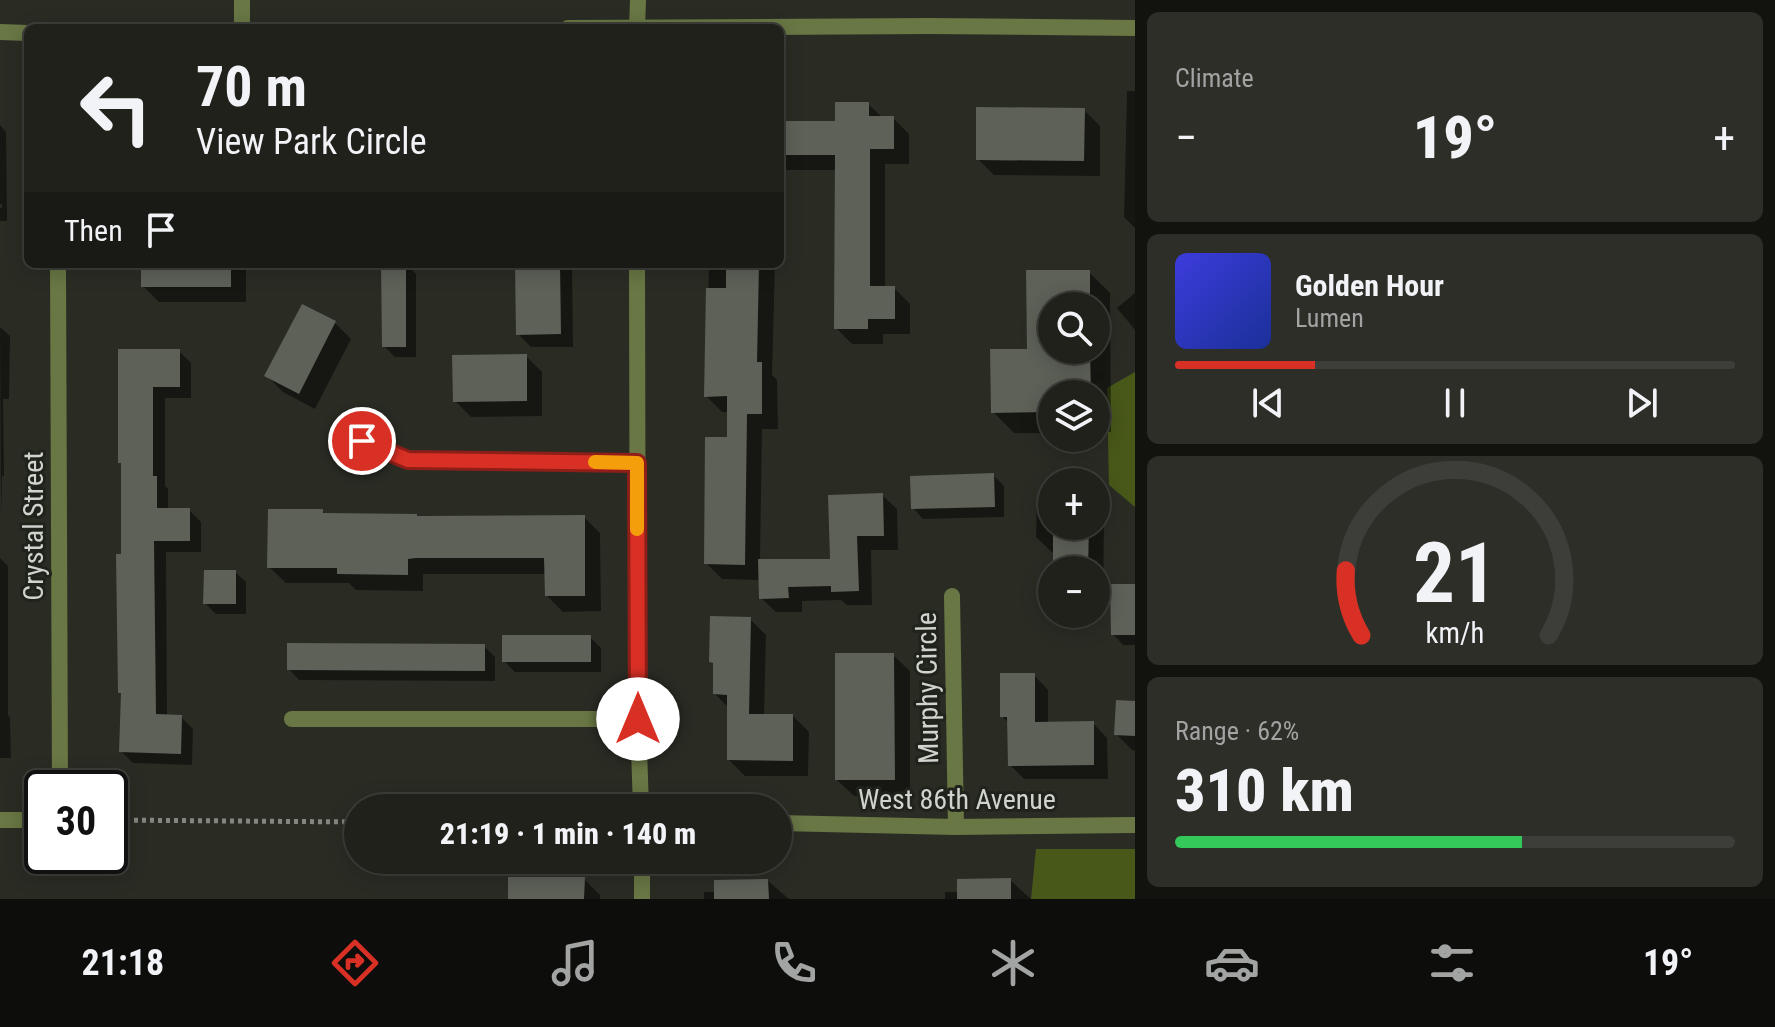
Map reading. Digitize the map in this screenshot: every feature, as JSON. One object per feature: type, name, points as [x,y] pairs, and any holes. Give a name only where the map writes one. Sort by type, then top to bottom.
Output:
[{"type":"street","points":[[242,0],[242,24]]},
{"type":"street","points":[[637,24],[638,0]]},
{"type":"street","points":[[784,26],[1135,28]]},
{"type":"street","points":[[0,32],[24,33]]},
{"type":"street","name":"Crystal Street","points":[[58,268],[60,770]]},
{"type":"street","points":[[637,268],[641,794]]},
{"type":"street","points":[[362,441],[408,460],[637,463]]},
{"type":"street","name":"Murphy Circle","points":[[952,596],[956,827]]},
{"type":"street","points":[[292,719],[638,719]]},
{"type":"street","points":[[0,820],[24,820]]},
{"type":"street","name":"West 86th Avenue","points":[[792,823],[956,827],[1135,825]]},
{"type":"street","points":[[642,874],[642,899]]},
{"type":"path","points":[[128,820],[344,822]]},
{"type":"green space","points":[[1135,372],[1135,507],[1110,486],[1110,386]]},
{"type":"green space","points":[[1036,849],[1135,849],[1135,899],[1031,899]]},
{"type":"building","points":[[835,102],[869,102],[869,116],[894,116],[894,149],[870,149],[870,286],[895,286],[895,319],[868,319],[868,329],[834,329],[835,155],[784,155],[784,121],[835,121]]},
{"type":"building","points":[[976,107],[1085,108],[1084,161],[976,160]]},
{"type":"building","points":[[141,268],[231,268],[231,287],[141,287]]},
{"type":"building","points":[[381,268],[406,268],[406,347],[382,347]]},
{"type":"building","points":[[515,268],[560,268],[561,334],[516,335]]},
{"type":"building","points":[[726,268],[759,268],[757,362],[762,362],[762,414],[747,414],[745,565],[704,564],[705,437],[727,437],[727,396],[704,397],[706,288],[726,288]]},
{"type":"building","points":[[1026,270],[1090,270],[1090,292],[1038,292],[1038,364],[1090,364],[1091,380],[1038,380],[1038,412],[991,413],[990,349],[1027,349]]},
{"type":"building","points":[[302,304],[336,321],[299,394],[264,376]]},
{"type":"building","points":[[118,349],[180,349],[180,387],[153,387],[153,476],[157,476],[157,508],[190,508],[190,541],[154,541],[156,714],[182,715],[181,754],[119,752],[121,693],[118,693],[116,554],[121,554],[121,463],[118,463]]},
{"type":"building","points":[[527,354],[527,401],[453,402],[452,355]]},
{"type":"building","points":[[994,473],[995,507],[911,509],[910,476]]},
{"type":"building","points":[[883,493],[884,536],[857,536],[859,591],[831,592],[831,586],[788,587],[789,598],[759,599],[758,559],[830,559],[828,495]]},
{"type":"building","points":[[268,509],[323,509],[323,513],[417,516],[585,515],[585,596],[545,596],[544,558],[408,559],[408,575],[337,574],[337,568],[267,568]]},
{"type":"building","points":[[1053,540],[1089,540],[1088,556],[1053,556]]},
{"type":"building","points":[[204,570],[236,570],[236,604],[203,604]]},
{"type":"building","points":[[1110,584],[1135,584],[1135,635],[1111,635]]},
{"type":"building","points":[[710,616],[751,617],[749,714],[793,714],[793,761],[727,760],[727,695],[713,694],[713,663],[709,662]]},
{"type":"building","points":[[502,635],[591,635],[591,662],[502,662]]},
{"type":"building","points":[[287,643],[485,644],[485,671],[287,670]]},
{"type":"building","points":[[835,653],[894,653],[895,780],[835,780]]},
{"type":"building","points":[[1000,673],[1035,673],[1035,722],[1094,721],[1094,765],[1008,766],[1007,717],[1000,717]]},
{"type":"building","points":[[1116,700],[1135,701],[1135,736],[1114,735]]},
{"type":"building","points":[[508,877],[585,877],[584,899],[508,899]]},
{"type":"building","points":[[1011,878],[1011,899],[957,899],[957,879]]},
{"type":"building","points":[[768,879],[769,899],[714,899],[714,880]]},
{"type":"slow traffic","points":[[595,462],[637,463],[637,529]]},
{"type":"route","points":[[362,441],[408,460],[637,463],[638,719]]}]
